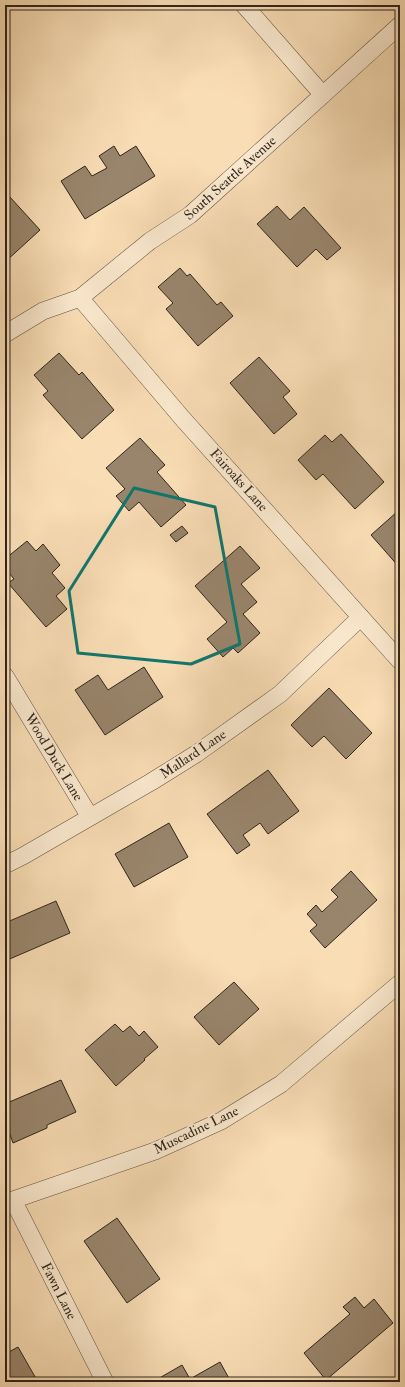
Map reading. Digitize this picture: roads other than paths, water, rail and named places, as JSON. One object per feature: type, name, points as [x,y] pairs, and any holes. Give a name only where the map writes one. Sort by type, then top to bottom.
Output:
[{"type":"street","points":[[244,5],[322,95]]},
{"type":"street","name":"South Seattle Avenue","points":[[5,334],[44,311],[80,298],[150,241],[190,216],[400,25]]},
{"type":"street","name":"Fairoaks Lane","points":[[80,298],[183,419],[400,661]]},
{"type":"street","name":"Mallard Lane","points":[[5,864],[23,856],[151,782],[196,754],[280,694],[361,617]]},
{"type":"street","name":"Wood Duck Lane","points":[[5,676],[90,817]]},
{"type":"street","name":"Muscadine Lane","points":[[9,1200],[154,1151],[221,1121],[281,1084],[400,983]]},
{"type":"street","name":"Fawn Lane","points":[[9,1200],[105,1382]]}]
